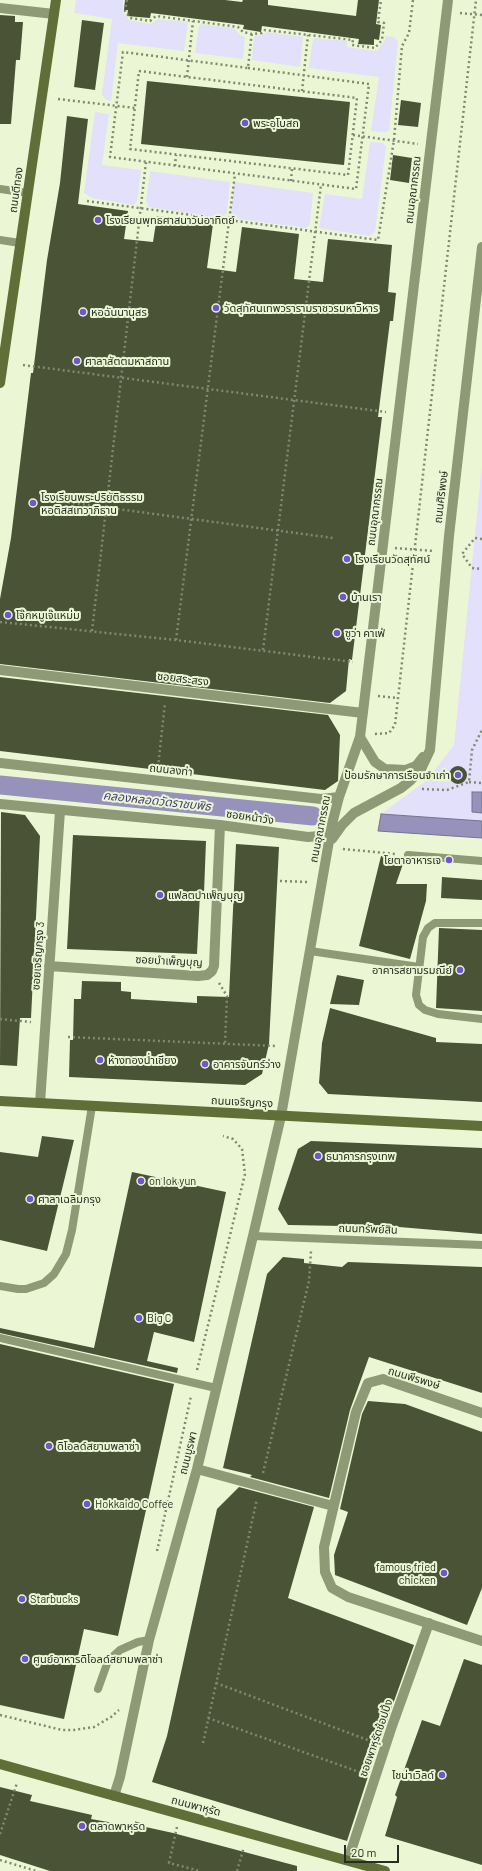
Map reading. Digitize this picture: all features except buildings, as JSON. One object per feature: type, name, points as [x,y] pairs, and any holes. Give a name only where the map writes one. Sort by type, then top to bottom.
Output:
[{"type":"main road","name":"ถนนตีทอง","points":[[0,383],[1,366],[56,0]]},
{"type":"main road","name":"ถนนเจริญกรุง","points":[[0,1101],[482,1126]]},
{"type":"main road","name":"ถนนพาหุรัด","points":[[0,1764],[385,1871]]},
{"type":"street","name":"ถนนอุณากรรณ","points":[[281,1116],[338,797],[360,737],[448,0]]},
{"type":"street","points":[[0,8],[54,14]]},
{"type":"street","name":"ถนนศิริพงษ์","points":[[329,842],[342,825],[354,813],[401,788],[421,769],[430,750],[449,536],[482,247]]},
{"type":"street","name":"ซอยสระสรง","points":[[0,670],[363,713]]},
{"type":"street","points":[[360,737],[375,762],[385,769],[406,770],[416,766],[430,750]]},
{"type":"street","name":"ถนนลงท่า","points":[[0,763],[320,799],[338,797]]},
{"type":"street","name":"ซอยหน้าวัง","points":[[0,804],[60,811],[220,825],[308,837],[329,842]]},
{"type":"street","name":"ซอยเจริญกรุง 3","points":[[40,1103],[60,811]]},
{"type":"street","name":"ซอยบำเพ็ญบุญ","points":[[49,966],[198,976],[207,975],[212,971],[214,966],[220,825]]},
{"type":"street","name":"ถนนบูรพา","points":[[114,1796],[120,1777],[150,1640],[197,1469],[281,1116]]},
{"type":"street","name":"ถนนพีรพงษ์","points":[[482,1413],[384,1379],[368,1383],[356,1412],[332,1506],[324,1547],[325,1572],[332,1588],[348,1597],[482,1641]]},
{"type":"street","points":[[197,1469],[332,1506]]},
{"type":"street","name":"ซอยพาหุรัดช้อปปิ้ง","points":[[348,1860],[385,1747],[429,1623]]},
{"type":"lane","points":[[0,188],[28,193]]},
{"type":"lane","points":[[0,240],[20,243]]},
{"type":"lane","points":[[408,855],[482,861]]},
{"type":"lane","points":[[482,923],[435,922],[423,937],[416,995],[419,1005],[425,1010],[438,1014],[482,1019]]},
{"type":"lane","points":[[310,951],[419,967]]},
{"type":"lane","points":[[0,1286],[26,1289],[44,1283],[54,1274],[66,1254],[69,1244],[92,1106]]},
{"type":"lane","name":"ถนนทรัพย์สิน","points":[[253,1236],[482,1244]]},
{"type":"lane","points":[[0,1338],[216,1388]]},
{"type":"lane","points":[[98,1689],[108,1661],[120,1650],[138,1642],[150,1640]]},
{"type":"path","points":[[126,0],[125,11],[130,18],[150,22],[156,16],[238,27],[243,32],[262,33],[265,30],[353,40],[352,45],[375,48],[382,40],[384,23],[378,22],[381,0]]},
{"type":"path","points":[[87,201],[378,240],[394,140],[402,46],[409,33],[413,0]]},
{"type":"path","points":[[372,734],[390,732],[394,726],[398,698],[413,549],[476,0]]},
{"type":"path","points":[[454,12],[482,15]]},
{"type":"path","points":[[187,77],[193,21]]},
{"type":"path","points":[[248,68],[252,32]]},
{"type":"path","points":[[302,91],[308,35]]},
{"type":"path","points":[[123,52],[248,68],[369,84],[356,189],[110,157],[123,52]]},
{"type":"path","points":[[139,71],[302,91],[357,98],[348,175],[130,149],[139,71]]},
{"type":"path","points":[[58,99],[134,108]]},
{"type":"path","points":[[353,135],[418,144]]},
{"type":"path","points":[[175,166],[176,154]]},
{"type":"path","points":[[92,631],[142,209],[146,162]]},
{"type":"path","points":[[291,181],[292,169]]},
{"type":"path","points":[[176,640],[190,519],[235,174]]},
{"type":"path","points":[[263,650],[321,184]]},
{"type":"path","points":[[23,365],[386,412]]},
{"type":"path","points":[[58,500],[333,538]]},
{"type":"path","points":[[482,539],[474,538],[462,554],[472,568],[482,569]]},
{"type":"path","points":[[391,547],[437,551]]},
{"type":"path","points":[[0,622],[176,640],[353,662]]},
{"type":"path","points":[[374,695],[398,698]]},
{"type":"path","points":[[157,772],[166,699]]},
{"type":"path","points":[[468,782],[472,750],[482,730]]},
{"type":"path","points":[[401,788],[447,790],[468,782],[482,783]]},
{"type":"path","points":[[108,807],[110,790]]},
{"type":"path","points":[[329,842],[408,855]]},
{"type":"path","points":[[280,881],[310,882]]},
{"type":"path","points":[[212,971],[227,996],[225,1044]]},
{"type":"path","points":[[0,1020],[31,1022]]},
{"type":"path","points":[[68,1037],[276,1046]]},
{"type":"path","points":[[216,1683],[385,1747]]},
{"type":"path","points":[[0,1715],[62,1730],[74,1730],[94,1727],[111,1717],[119,1710],[122,1704]]},
{"type":"path","points":[[208,1718],[375,1778]]},
{"type":"path","points":[[0,1834],[21,1770]]},
{"type":"path","points":[[180,1814],[169,1863],[200,1871]]},
{"type":"path","points":[[237,1871],[247,1833]]},
{"type":"path","points":[[0,1860],[36,1871]]},
{"type":"shaded area","points":[[76,0],[123,0],[123,12],[129,20],[151,24],[158,19],[188,22],[184,51],[118,43],[111,101],[105,99],[102,94],[112,19],[74,13]]},
{"type":"shaded area","points":[[201,24],[234,28],[240,35],[245,37],[243,59],[195,53],[199,26]]},
{"type":"shaded area","points":[[267,32],[303,37],[300,67],[252,60],[254,36],[263,35]]},
{"type":"shaded area","points":[[385,36],[394,37],[398,41],[389,131],[371,131],[379,77],[309,68],[312,44],[314,38],[347,41],[347,47],[377,51],[385,40]]},
{"type":"shaded area","points":[[95,112],[109,114],[102,165],[141,170],[137,202],[133,205],[92,198],[84,193]]},
{"type":"shaded area","points":[[370,142],[383,143],[386,147],[375,232],[369,236],[319,228],[325,194],[362,199]]},
{"type":"shaded area","points":[[150,171],[230,182],[227,213],[222,218],[149,207],[146,201]]},
{"type":"shaded area","points":[[234,182],[313,193],[310,224],[306,228],[239,219],[231,212]]},
{"type":"shaded area","points":[[482,464],[482,821],[381,814],[427,780],[454,745]]},
{"type":"shaded area","points":[[472,792],[482,792],[482,813],[472,812]]},
{"type":"shaded area","points":[[381,814],[482,821],[482,838],[378,831]]},
{"type":"waterway","name":"คลองหลอดวัดราชบพิธ","points":[[0,785],[313,816]]},
{"type":"place","name":"พระอุโบสถ","points":[[245,123]]},
{"type":"place","name":"โรงเรียนพุทธศาสนาวันอาทิตย์","points":[[98,220]]},
{"type":"place","name":"วัดสุทัศนเทพวรารามราชวรมหาวิหาร","points":[[216,308]]},
{"type":"place","name":"หอฉันนานุสร","points":[[83,312]]},
{"type":"place","name":"ศาลาสัตตมหาสถาน","points":[[77,361]]},
{"type":"place","name":"โรงเรียนพระปริยัติธรรม หอติสสเทวาภิธาน","points":[[33,503]]},
{"type":"place","name":"โรงเรียนวัดสุทัศน์","points":[[347,559]]},
{"type":"place","name":"บ้านเรา","points":[[343,597]]},
{"type":"place","name":"โจ๊กหมูเจ๊แหม่ม","points":[[8,615]]},
{"type":"place","name":"ซูว่า คาเฟ่","points":[[337,633]]},
{"type":"place","name":"ป้อมรักษาการเรือนจำเก่า","points":[[458,775]]},
{"type":"place","name":"โยตาอาหารเจ","points":[[449,860]]},
{"type":"place","name":"แฟลตบำเพ็ญบุญ","points":[[160,895]]},
{"type":"place","name":"อาคารสยามรมณีย์","points":[[460,970]]},
{"type":"place","name":"ห้างทองน่ำเชียง","points":[[100,1060]]},
{"type":"place","name":"อาคารจันทร์ว่าง","points":[[205,1064]]},
{"type":"place","name":"ธนาคารกรุงเทพ","points":[[318,1156]]},
{"type":"place","name":"on lok yun","points":[[141,1181]]},
{"type":"place","name":"ศาลาเฉลิมกรุง","points":[[30,1199]]},
{"type":"place","name":"Big C","points":[[139,1318]]},
{"type":"place","name":"ดิโอลด์สยามพลาซ่า","points":[[49,1446]]},
{"type":"place","name":"Hokkaido Coffee","points":[[87,1504]]},
{"type":"place","name":"famous fried chicken","points":[[444,1573]]},
{"type":"place","name":"Starbucks","points":[[22,1599]]},
{"type":"place","name":"ศูนย์อาหารดิโอลด์สยามพลาซ่า","points":[[25,1659]]},
{"type":"place","name":"ไชน่าเวิลด์","points":[[442,1775]]},
{"type":"place","name":"ตลาดพาหุรัด","points":[[82,1826]]}]
